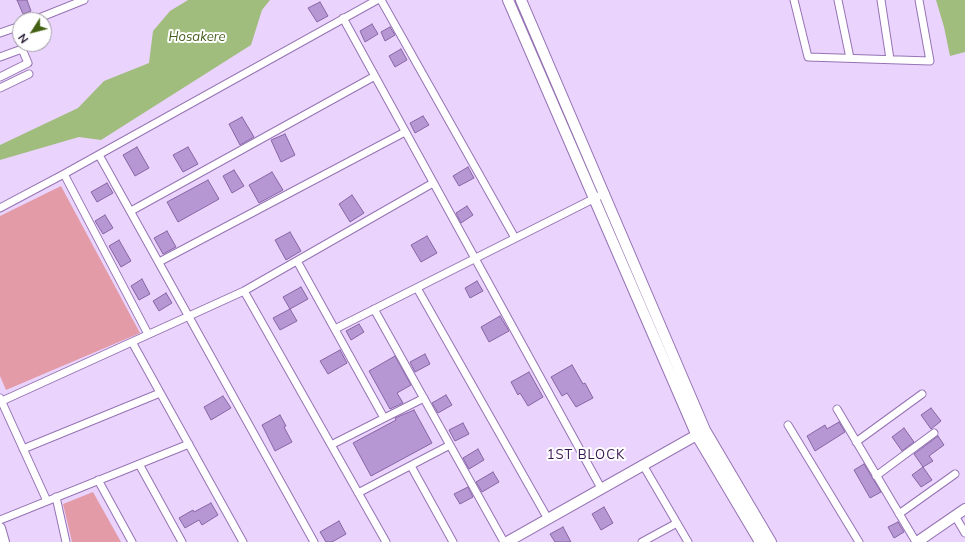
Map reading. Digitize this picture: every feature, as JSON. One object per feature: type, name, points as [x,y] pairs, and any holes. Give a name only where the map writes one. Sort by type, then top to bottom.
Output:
[{"type":"street","points":[[52,12],[75,2],[84,0]]},
{"type":"street","points":[[0,208],[99,155],[377,0]]},
{"type":"street","points":[[381,0],[515,238]]},
{"type":"street","points":[[508,0],[593,199],[701,433],[760,542]]},
{"type":"street","points":[[521,0],[605,193],[701,433],[771,542]]},
{"type":"street","points":[[794,0],[808,57],[930,61],[919,0]]},
{"type":"street","points":[[838,0],[850,58]]},
{"type":"street","points":[[881,0],[890,59]]},
{"type":"street","points":[[343,18],[601,488]]},
{"type":"street","points":[[0,33],[12,29]]},
{"type":"street","points":[[0,57],[22,49],[28,63],[0,77]]},
{"type":"street","points":[[0,88],[29,74]]},
{"type":"street","points":[[130,211],[374,76]]},
{"type":"street","points":[[159,262],[405,132]]},
{"type":"street","points":[[99,155],[314,542]]},
{"type":"street","points":[[64,174],[148,334]]},
{"type":"street","points":[[47,501],[1,399],[244,291],[433,183]]},
{"type":"street","points":[[335,329],[605,193]]},
{"type":"street","points":[[298,261],[384,418]]},
{"type":"street","points":[[417,288],[548,519]]},
{"type":"street","points":[[244,291],[386,542]]},
{"type":"street","points":[[374,309],[504,542]]},
{"type":"street","points":[[132,342],[243,542]]},
{"type":"street","points":[[23,449],[160,393]]},
{"type":"street","points":[[856,442],[922,394]]},
{"type":"street","points":[[331,445],[424,398]]},
{"type":"street","points":[[837,409],[916,542],[965,509]]},
{"type":"street","points":[[788,425],[859,542]]},
{"type":"street","points":[[507,542],[643,464],[701,433]]},
{"type":"street","points":[[876,476],[934,433]]},
{"type":"street","points":[[0,520],[189,444]]},
{"type":"street","points":[[358,493],[450,445]]},
{"type":"street","points":[[139,464],[182,542]]},
{"type":"street","points":[[643,464],[688,542]]},
{"type":"street","points":[[411,466],[453,542]]},
{"type":"street","points":[[899,514],[955,474]]},
{"type":"street","points":[[98,480],[132,542]]},
{"type":"street","points":[[56,497],[66,542]]},
{"type":"street","points":[[956,516],[965,533]]},
{"type":"street","points":[[642,542],[677,523]]},
{"type":"street","points":[[0,528],[4,542]]},
{"type":"shaded area","points":[[61,186],[140,333],[6,390],[0,376],[0,216]]},
{"type":"shaded area","points":[[93,492],[121,542],[72,542],[63,504]]},
{"type":"water","name":"Hosakere","points":[[188,0],[270,0],[262,10],[251,45],[101,140],[79,137],[0,160],[0,145],[78,108],[104,81],[149,63],[153,31],[170,11]]},
{"type":"water","points":[[936,0],[965,0],[965,52],[950,56],[944,27]]},
{"type":"building","points":[[17,0],[27,0],[31,11],[22,12]]},
{"type":"building","points":[[320,2],[328,16],[317,22],[308,8]]},
{"type":"building","points":[[372,24],[378,34],[365,42],[360,31]]},
{"type":"building","points":[[390,27],[395,35],[385,41],[381,32]]},
{"type":"building","points":[[401,49],[407,60],[395,67],[389,56]]},
{"type":"building","points":[[423,116],[429,125],[415,133],[410,123]]},
{"type":"building","points":[[242,117],[254,137],[240,145],[229,124]]},
{"type":"building","points":[[285,134],[295,155],[281,162],[271,140]]},
{"type":"building","points":[[137,147],[149,168],[135,176],[123,155]]},
{"type":"building","points":[[188,147],[198,164],[183,172],[173,155]]},
{"type":"building","points":[[468,167],[474,178],[459,186],[453,176]]},
{"type":"building","points":[[234,170],[244,186],[232,193],[223,176]]},
{"type":"building","points":[[272,172],[283,190],[259,203],[249,185]]},
{"type":"building","points":[[208,180],[219,199],[178,222],[167,202]]},
{"type":"building","points":[[107,183],[113,193],[97,202],[91,192]]},
{"type":"building","points":[[352,195],[364,213],[350,222],[339,204]]},
{"type":"building","points":[[467,206],[473,215],[461,223],[456,213]]},
{"type":"building","points":[[105,215],[113,228],[103,234],[95,221]]},
{"type":"building","points":[[167,231],[176,247],[163,254],[154,238]]},
{"type":"building","points":[[290,232],[301,251],[286,260],[275,240]]},
{"type":"building","points":[[427,236],[437,253],[421,262],[411,245]]},
{"type":"building","points":[[119,240],[131,261],[121,267],[109,246]]},
{"type":"building","points":[[142,279],[150,294],[139,300],[131,286]]},
{"type":"building","points":[[477,281],[483,291],[470,298],[465,288]]},
{"type":"building","points":[[301,287],[308,299],[290,309],[283,297]]},
{"type":"building","points":[[166,293],[172,303],[159,311],[153,301]]},
{"type":"building","points":[[290,309],[297,321],[280,330],[273,318]]},
{"type":"building","points":[[500,316],[509,331],[489,342],[481,327]]},
{"type":"building","points":[[359,324],[364,332],[351,340],[346,331]]},
{"type":"building","points":[[340,350],[347,363],[328,374],[320,361]]},
{"type":"building","points":[[425,354],[430,364],[415,372],[410,362]]},
{"type":"building","points":[[395,356],[411,385],[397,393],[403,403],[390,409],[369,371]]},
{"type":"building","points":[[572,365],[583,384],[585,383],[593,398],[576,407],[567,393],[562,396],[551,377]]},
{"type":"building","points":[[529,372],[543,397],[528,406],[520,393],[518,395],[511,382]]},
{"type":"building","points":[[446,395],[452,405],[438,413],[432,403]]},
{"type":"building","points":[[223,396],[231,408],[211,420],[204,407]]},
{"type":"building","points":[[931,408],[941,421],[931,429],[921,415]]},
{"type":"building","points":[[414,410],[432,443],[371,476],[353,443],[396,420],[395,418]]},
{"type":"building","points":[[280,415],[286,426],[284,427],[292,442],[275,451],[262,425]]},
{"type":"building","points":[[839,422],[845,432],[815,451],[807,436],[825,425],[827,429]]},
{"type":"building","points":[[463,423],[469,434],[455,441],[449,430]]},
{"type":"building","points":[[904,428],[914,442],[902,451],[892,437]]},
{"type":"building","points":[[938,436],[944,445],[929,456],[933,461],[923,467],[914,454]]},
{"type":"building","points":[[478,449],[484,460],[469,469],[463,458]]},
{"type":"building","points":[[864,464],[881,492],[870,498],[854,470]]},
{"type":"building","points":[[923,467],[932,480],[921,487],[912,475]]},
{"type":"building","points":[[493,472],[499,482],[482,492],[476,482]]},
{"type":"building","points":[[468,487],[473,497],[460,504],[454,494]]},
{"type":"building","points":[[211,503],[218,515],[202,525],[199,520],[185,528],[179,518],[193,510],[194,512]]},
{"type":"building","points":[[604,507],[613,523],[601,530],[592,514]]},
{"type":"building","points":[[339,521],[346,534],[332,542],[326,542],[320,532]]},
{"type":"building","points":[[898,522],[904,532],[894,538],[888,527]]},
{"type":"building","points":[[563,527],[571,542],[555,542],[550,534]]},
{"type":"district","name":"1ST BLOCK","points":[[586,455]]}]
